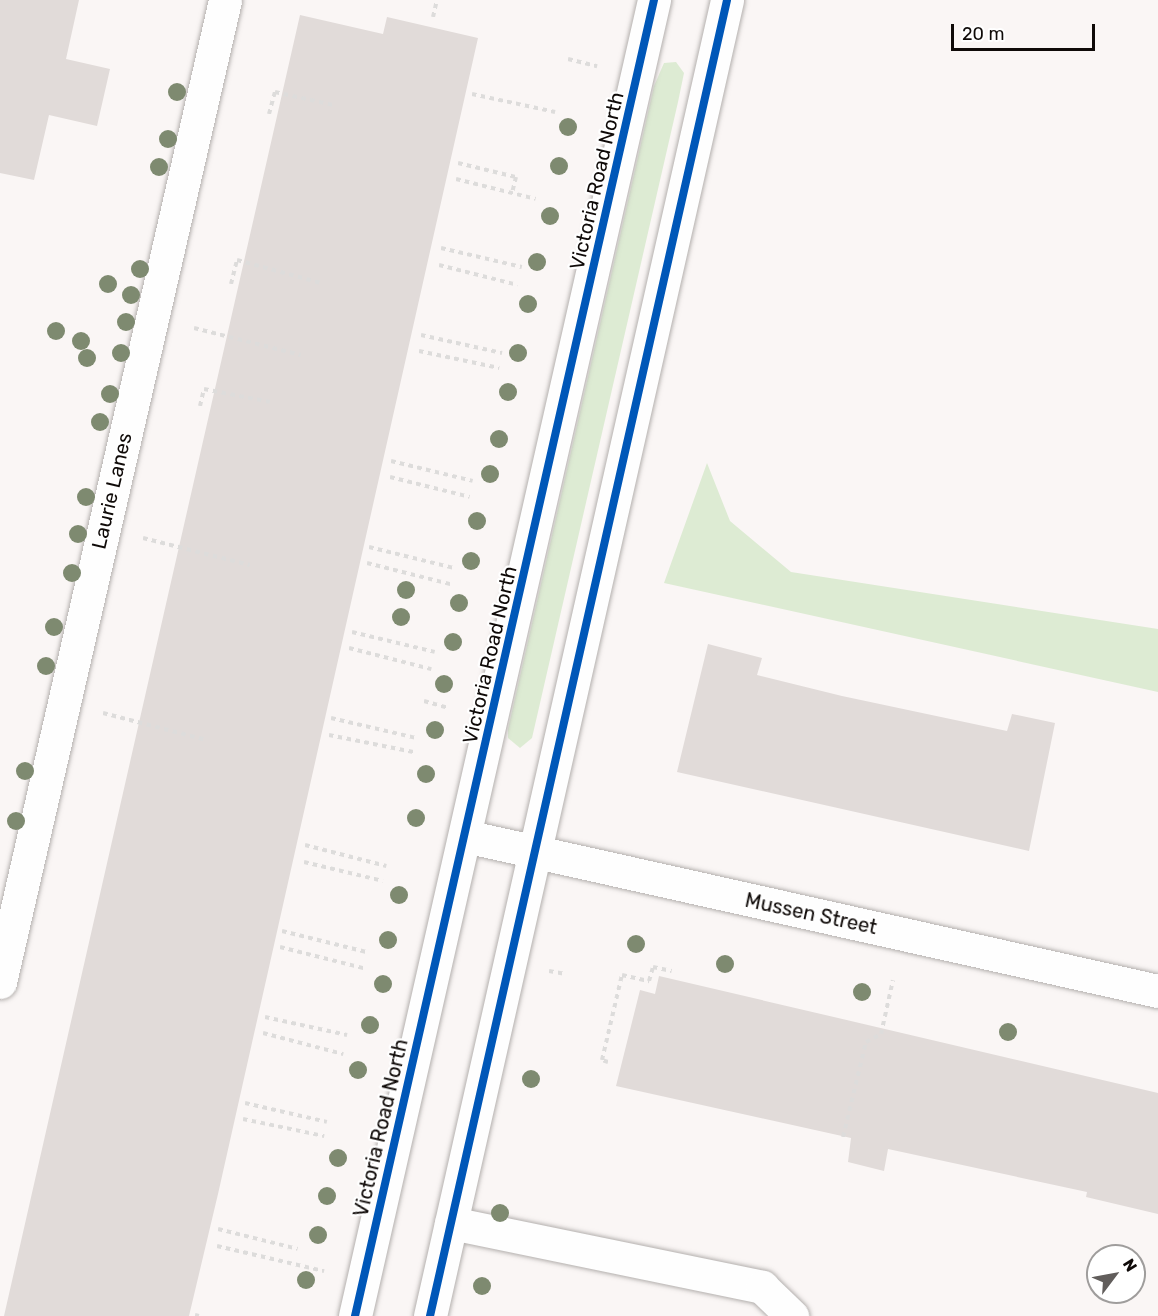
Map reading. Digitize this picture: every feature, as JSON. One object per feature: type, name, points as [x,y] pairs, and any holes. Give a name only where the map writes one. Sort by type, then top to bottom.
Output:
[{"type":"main road","name":"Laurie Lanes","points":[[0,982],[225,0]]},
{"type":"main road","name":"Victoria Road North","points":[[355,1316],[654,0]]},
{"type":"main road","points":[[429,1316],[727,0]]},
{"type":"main road","name":"Mussen Street","points":[[465,836],[534,854],[1158,991]]},
{"type":"main road","points":[[451,1223],[762,1287],[792,1316]]},
{"type":"path","points":[[433,17],[437,0]]},
{"type":"path","points":[[568,59],[601,67]]},
{"type":"path","points":[[269,114],[275,92],[333,105]]},
{"type":"path","points":[[472,94],[555,112]]},
{"type":"path","points":[[459,163],[516,177],[512,193]]},
{"type":"path","points":[[456,179],[536,200]]},
{"type":"path","points":[[441,248],[522,267]]},
{"type":"path","points":[[231,284],[237,260],[321,283]]},
{"type":"path","points":[[439,265],[518,285]]},
{"type":"path","points":[[152,318],[301,355]]},
{"type":"path","points":[[421,335],[502,353]]},
{"type":"path","points":[[419,351],[499,368]]},
{"type":"path","points":[[200,406],[204,389],[270,402]]},
{"type":"path","points":[[391,461],[473,481]]},
{"type":"path","points":[[390,477],[470,497]]},
{"type":"path","points":[[104,528],[250,565]]},
{"type":"path","points":[[369,547],[454,568]]},
{"type":"path","points":[[367,563],[450,584]]},
{"type":"path","points":[[351,632],[435,652]]},
{"type":"path","points":[[350,648],[431,669]]},
{"type":"path","points":[[424,701],[457,710]]},
{"type":"path","points":[[64,703],[207,740]]},
{"type":"path","points":[[331,718],[416,738]]},
{"type":"path","points":[[329,735],[412,752]]},
{"type":"path","points":[[305,846],[386,866]]},
{"type":"path","points":[[304,862],[382,881]]},
{"type":"path","points":[[282,931],[366,952]]},
{"type":"path","points":[[280,948],[363,968]]},
{"type":"path","points":[[608,1062],[602,1060],[622,975],[649,981],[653,967],[672,971]]},
{"type":"path","points":[[843,1137],[866,1042],[881,1034],[893,980]]},
{"type":"path","points":[[265,1017],[347,1035]]},
{"type":"path","points":[[263,1033],[343,1054]]},
{"type":"path","points":[[245,1103],[327,1122]]},
{"type":"path","points":[[243,1119],[324,1136]]},
{"type":"path","points":[[218,1229],[298,1249]]},
{"type":"path","points":[[217,1246],[364,1280]]},
{"type":"green space","points":[[676,62],[684,73],[678,102],[532,738],[520,748],[508,738],[508,729],[654,86],[664,63]]},
{"type":"green space","points":[[707,463],[730,521],[791,572],[1158,629],[1158,692],[664,583]]},
{"type":"building","points":[[0,0],[79,0],[66,59],[110,69],[97,126],[49,115],[34,180],[0,173]]},
{"type":"building","points":[[300,15],[383,34],[387,17],[478,38],[218,1194],[189,1316],[4,1316]]},
{"type":"building","points":[[708,644],[762,658],[757,675],[842,696],[1007,731],[1012,714],[1055,723],[1029,851],[677,772]]},
{"type":"building","points":[[659,976],[1158,1093],[1158,1214],[1086,1197],[1087,1192],[888,1149],[884,1171],[848,1162],[851,1138],[616,1086],[640,990],[655,994]]},
{"type":"cycle path","points":[[355,1316],[654,0]]},
{"type":"cycle path","points":[[430,1316],[727,0]]}]
